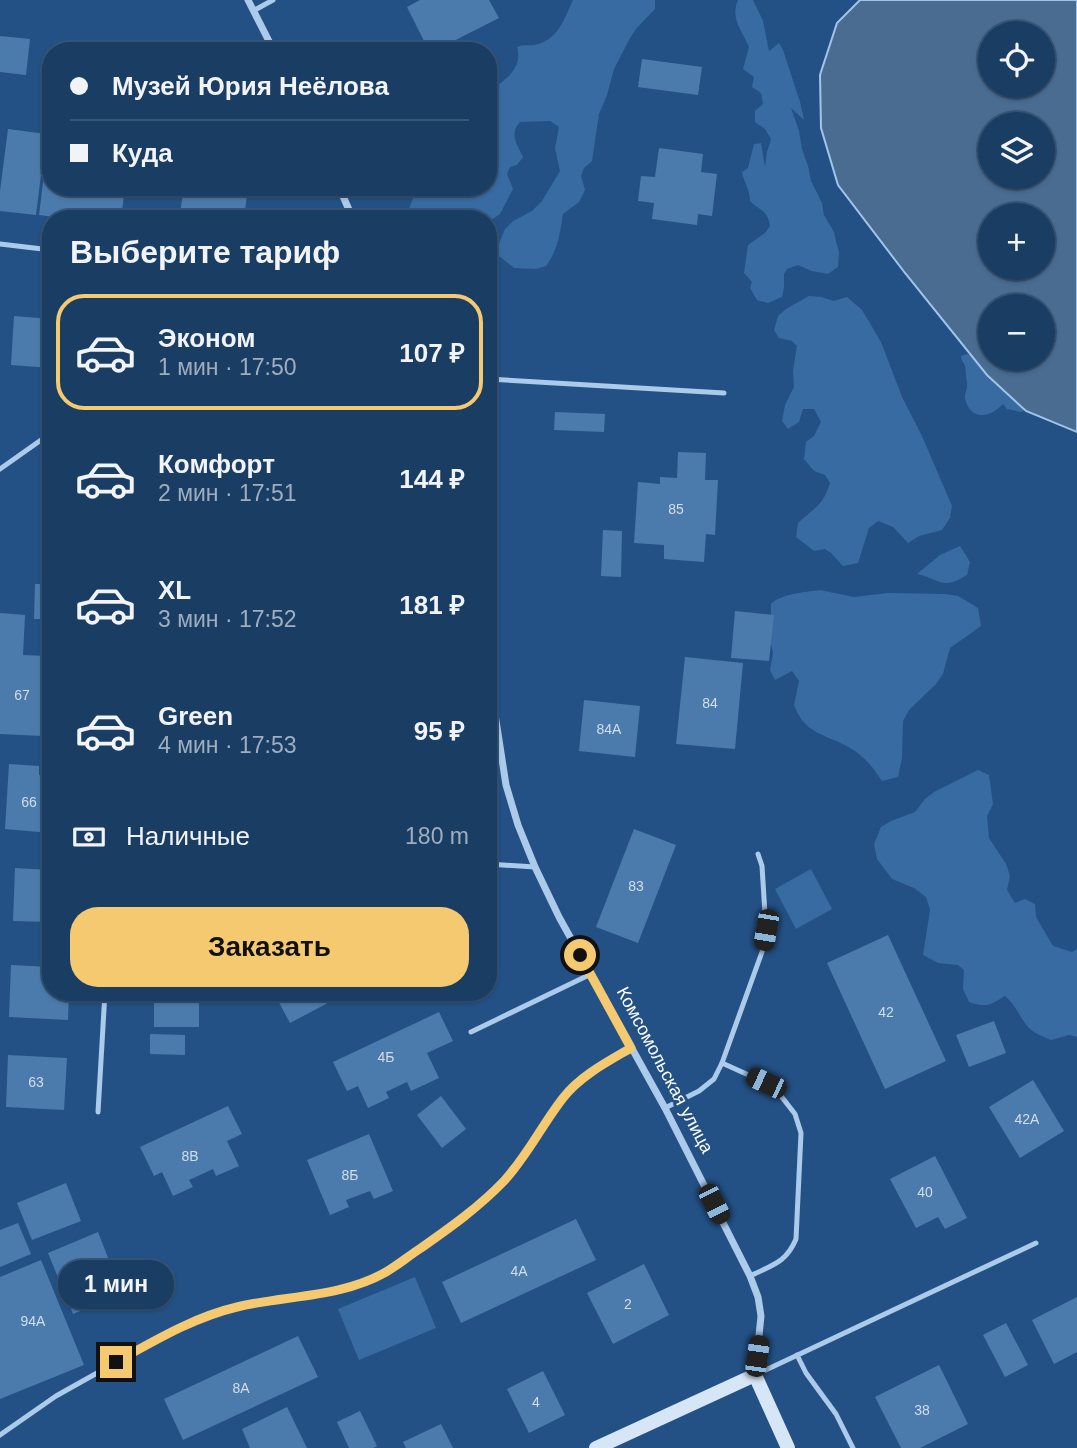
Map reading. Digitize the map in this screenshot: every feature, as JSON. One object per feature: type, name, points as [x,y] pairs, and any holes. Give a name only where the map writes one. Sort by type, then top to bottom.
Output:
[{"type":"street","points":[[248,0],[269,42]]},
{"type":"street","name":"Комсомольская улица","points":[[497,727],[506,785],[535,867],[559,917],[665,1108],[750,1276],[758,1297],[761,1316],[755,1375]]},
{"type":"street","points":[[596,1448],[755,1375],[788,1448]]},
{"type":"lane","points":[[253,10],[273,0]]},
{"type":"lane","points":[[0,244],[42,249]]},
{"type":"lane","points":[[497,380],[723,393]]},
{"type":"lane","points":[[0,469],[42,439]]},
{"type":"lane","points":[[665,1108],[714,1079],[722,1062],[762,952],[766,930],[762,866],[758,855]]},
{"type":"lane","points":[[497,865],[535,867]]},
{"type":"lane","points":[[471,1032],[591,974]]},
{"type":"lane","points":[[98,1112],[105,1001]]},
{"type":"lane","points":[[0,1435],[56,1396],[156,1339],[202,1318],[236,1307],[351,1287],[385,1272],[469,1213],[505,1180],[564,1097],[595,1069],[631,1048]]},
{"type":"lane","points":[[722,1062],[766,1083],[795,1114],[801,1133],[796,1239],[790,1253],[782,1260],[750,1276]]},
{"type":"lane","points":[[755,1375],[1036,1243]]},
{"type":"lane","points":[[797,1355],[806,1373],[836,1414],[853,1448]]},
{"type":"shaded area","points":[[573,0],[655,0],[655,9],[636,29],[614,69],[599,114],[592,161],[584,168],[581,176],[585,190],[579,202],[563,214],[556,248],[550,260],[546,266],[536,269],[514,268],[499,256],[497,248],[505,229],[542,201],[560,171],[555,148],[559,127],[550,121],[520,122],[517,126],[515,139],[523,157],[517,165],[510,167],[507,174],[513,189],[497,216],[497,210],[408,210],[414,196],[497,196],[497,85],[514,70],[518,57],[517,47],[542,43],[555,34]]},
{"type":"shaded area","points":[[738,0],[753,0],[763,21],[769,51],[779,43],[783,50],[804,120],[791,108],[802,149],[811,181],[822,203],[824,215],[834,232],[839,252],[838,267],[828,274],[798,265],[787,269],[782,297],[768,303],[757,300],[750,288],[752,282],[744,273],[748,245],[770,226],[765,214],[750,201],[742,172],[748,168],[754,144],[761,143],[765,167],[771,139],[765,129],[755,122],[755,111],[763,104],[761,93],[752,87],[754,77],[743,69],[749,47],[736,19]]},
{"type":"shaded area","points":[[860,0],[1077,0],[1077,432],[1026,411],[984,371],[1055,371],[1055,294],[978,294],[978,364],[838,185],[821,128],[820,75],[837,23]]},
{"type":"shaded area","points":[[809,296],[834,301],[847,297],[862,310],[881,342],[902,397],[952,506],[950,518],[942,530],[919,536],[908,543],[893,527],[878,521],[869,528],[858,563],[843,566],[825,549],[814,551],[796,537],[798,523],[821,502],[830,483],[825,475],[814,471],[804,459],[806,442],[814,436],[821,422],[814,409],[803,409],[799,422],[788,429],[782,421],[785,405],[794,387],[793,370],[797,346],[792,341],[779,338],[774,330],[778,316]]},
{"type":"shaded area","points":[[967,354],[978,359],[978,371],[991,371],[1027,409],[1021,412],[1007,409],[1003,404],[987,414],[976,414],[972,411],[965,399],[967,383],[961,356]]},
{"type":"shaded area","points":[[960,546],[970,562],[967,575],[946,583],[917,574],[940,555]]},
{"type":"shaded area","points":[[820,590],[854,597],[888,593],[944,594],[958,596],[978,608],[981,626],[950,648],[943,674],[909,710],[903,721],[902,758],[898,777],[882,781],[869,764],[853,750],[807,726],[794,705],[799,681],[792,671],[775,680],[770,670],[773,653],[771,604],[787,596]]},
{"type":"shaded area","points":[[978,770],[989,775],[993,804],[987,816],[989,838],[1006,864],[1010,876],[1007,890],[1015,903],[1025,899],[1035,904],[1036,917],[1053,946],[1072,952],[1077,949],[1077,1037],[1069,1035],[1051,1040],[1035,1032],[1026,1025],[1005,996],[988,1005],[969,1002],[963,989],[964,970],[958,965],[938,963],[923,955],[930,910],[926,897],[914,888],[892,879],[877,859],[874,844],[881,827],[915,812],[934,792]]},
{"type":"shaded area","points":[[811,869],[832,909],[796,929],[775,889]]},
{"type":"shaded area","points":[[415,1277],[436,1328],[359,1360],[338,1309]]},
{"type":"building","points":[[420,0],[489,0],[499,18],[452,42],[424,42],[407,7]]},
{"type":"building","points":[[0,36],[30,39],[26,75],[0,72]]},
{"type":"building","points":[[642,59],[702,67],[698,95],[638,87]]},
{"type":"building","points":[[8,129],[42,133],[42,166],[36,215],[0,211]]},
{"type":"building","points":[[659,148],[703,154],[701,172],[717,174],[712,216],[698,214],[697,225],[652,219],[654,203],[638,201],[641,176],[655,177]]},
{"type":"building","points":[[42,191],[42,196],[124,196],[122,210],[42,210],[42,215],[39,215]]},
{"type":"building","points":[[183,196],[247,196],[245,210],[180,210]]},
{"type":"building","points":[[14,316],[42,318],[42,367],[11,365]]},
{"type":"building","points":[[555,412],[605,414],[604,432],[554,430]]},
{"type":"building","points":[[678,452],[706,453],[705,480],[718,480],[715,535],[706,534],[704,562],[664,559],[664,545],[634,543],[638,482],[660,484],[660,477],[677,478]]},
{"type":"building","points":[[603,530],[622,531],[621,577],[601,576]]},
{"type":"building","points":[[35,584],[42,584],[42,619],[34,619]]},
{"type":"building","points":[[735,611],[774,615],[769,661],[731,658]]},
{"type":"building","points":[[0,613],[25,615],[23,655],[42,656],[42,736],[0,734]]},
{"type":"building","points":[[685,657],[743,663],[735,749],[676,744]]},
{"type":"building","points":[[584,700],[640,706],[635,757],[579,751]]},
{"type":"building","points":[[9,764],[39,766],[39,775],[42,775],[42,832],[5,829]]},
{"type":"building","points":[[634,829],[676,845],[638,943],[596,927]]},
{"type":"building","points":[[15,868],[42,870],[42,922],[13,921]]},
{"type":"building","points":[[888,935],[946,1061],[885,1089],[827,963]]},
{"type":"building","points":[[11,965],[42,967],[42,1001],[69,1001],[68,1020],[9,1017]]},
{"type":"building","points":[[154,1001],[199,1001],[199,1027],[154,1027]]},
{"type":"building","points":[[278,1001],[332,1001],[290,1023]]},
{"type":"building","points":[[439,1012],[453,1041],[427,1053],[439,1078],[411,1091],[407,1082],[386,1092],[389,1098],[368,1108],[358,1086],[347,1091],[333,1062]]},
{"type":"building","points":[[994,1021],[1006,1053],[969,1067],[956,1035]]},
{"type":"building","points":[[150,1034],[185,1035],[185,1055],[150,1054]]},
{"type":"building","points":[[8,1055],[67,1058],[64,1110],[6,1107]]},
{"type":"building","points":[[1033,1080],[1064,1131],[1020,1158],[989,1107]]},
{"type":"building","points":[[441,1096],[466,1129],[442,1148],[417,1115]]},
{"type":"building","points":[[228,1106],[242,1134],[227,1141],[239,1166],[216,1176],[213,1169],[189,1180],[193,1187],[173,1196],[162,1172],[154,1176],[140,1147]]},
{"type":"building","points":[[369,1134],[393,1191],[374,1199],[370,1191],[346,1200],[349,1207],[330,1215],[307,1160]]},
{"type":"building","points":[[935,1156],[967,1218],[945,1229],[938,1217],[916,1228],[890,1179]]},
{"type":"building","points":[[66,1183],[81,1221],[32,1240],[17,1203]]},
{"type":"building","points":[[576,1219],[596,1260],[461,1323],[442,1282]]},
{"type":"building","points":[[18,1223],[31,1254],[0,1267],[0,1230]]},
{"type":"building","points":[[98,1232],[114,1273],[95,1281],[103,1302],[73,1314],[48,1253]]},
{"type":"building","points":[[41,1260],[84,1365],[0,1399],[0,1277]]},
{"type":"building","points":[[644,1264],[669,1315],[613,1344],[587,1293]]},
{"type":"building","points":[[1077,1297],[1077,1352],[1054,1364],[1032,1320]]},
{"type":"building","points":[[1006,1323],[1028,1365],[1005,1377],[983,1335]]},
{"type":"building","points":[[298,1336],[318,1377],[183,1440],[164,1399]]},
{"type":"building","points":[[939,1365],[968,1424],[920,1448],[901,1448],[875,1397]]},
{"type":"building","points":[[543,1371],[565,1415],[529,1433],[507,1389]]},
{"type":"building","points":[[287,1407],[307,1448],[250,1448],[242,1429]]},
{"type":"building","points":[[360,1411],[377,1446],[373,1448],[349,1448],[337,1422]]},
{"type":"building","points":[[441,1424],[453,1448],[406,1448],[403,1442]]},
{"type":"route","points":[[116,1362],[156,1339],[202,1318],[236,1307],[351,1287],[385,1272],[460,1221],[505,1180],[564,1097],[595,1069],[631,1048],[580,955]]}]
